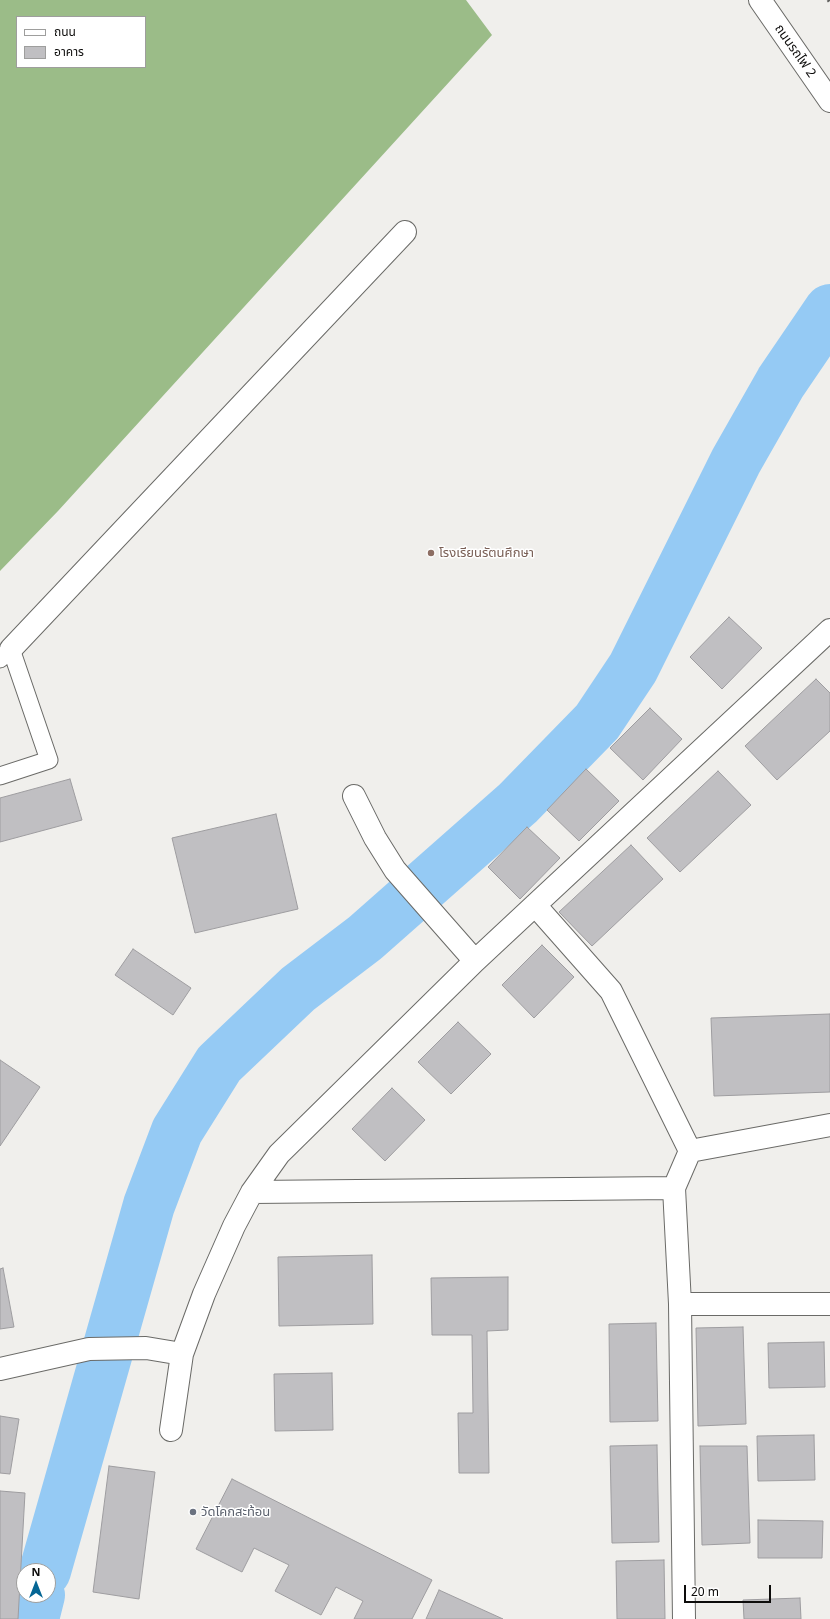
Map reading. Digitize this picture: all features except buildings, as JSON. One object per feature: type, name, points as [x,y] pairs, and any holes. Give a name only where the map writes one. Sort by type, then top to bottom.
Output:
[{"type":"street","name":"ถนนรถไฟ 2","points":[[760,0],[830,101]]},
{"type":"street","points":[[6,654],[405,232]]},
{"type":"street","points":[[171,1430],[182,1354],[207,1287],[234,1226],[252,1192],[279,1154],[475,961],[828,634]]},
{"type":"street","points":[[354,796],[374,838],[395,870],[475,961]]},
{"type":"street","points":[[535,905],[611,991],[690,1151],[674,1188],[680,1304],[684,1619]]},
{"type":"street","points":[[690,1151],[830,1125]]},
{"type":"street","points":[[252,1192],[674,1188]]},
{"type":"street","points":[[680,1304],[830,1304]]},
{"type":"street","points":[[0,1369],[89,1349],[146,1348],[182,1354]]},
{"type":"lane","points":[[0,776],[49,760],[6,654]]},
{"type":"green space","points":[[0,0],[466,0],[492,35],[58,511],[0,571]]},
{"type":"waterway","points":[[47,1563],[149,1205],[177,1131],[219,1064],[298,989],[365,938],[518,803],[597,722],[633,668],[736,461],[781,382],[830,310]]},
{"type":"waterway","points":[[33,1619],[37,1603]]},
{"type":"place","name":"โรงเรียนรัตนศึกษา","points":[[431,553]]},
{"type":"place","name":"วัดโคกสะท้อน","points":[[193,1512]]}]
